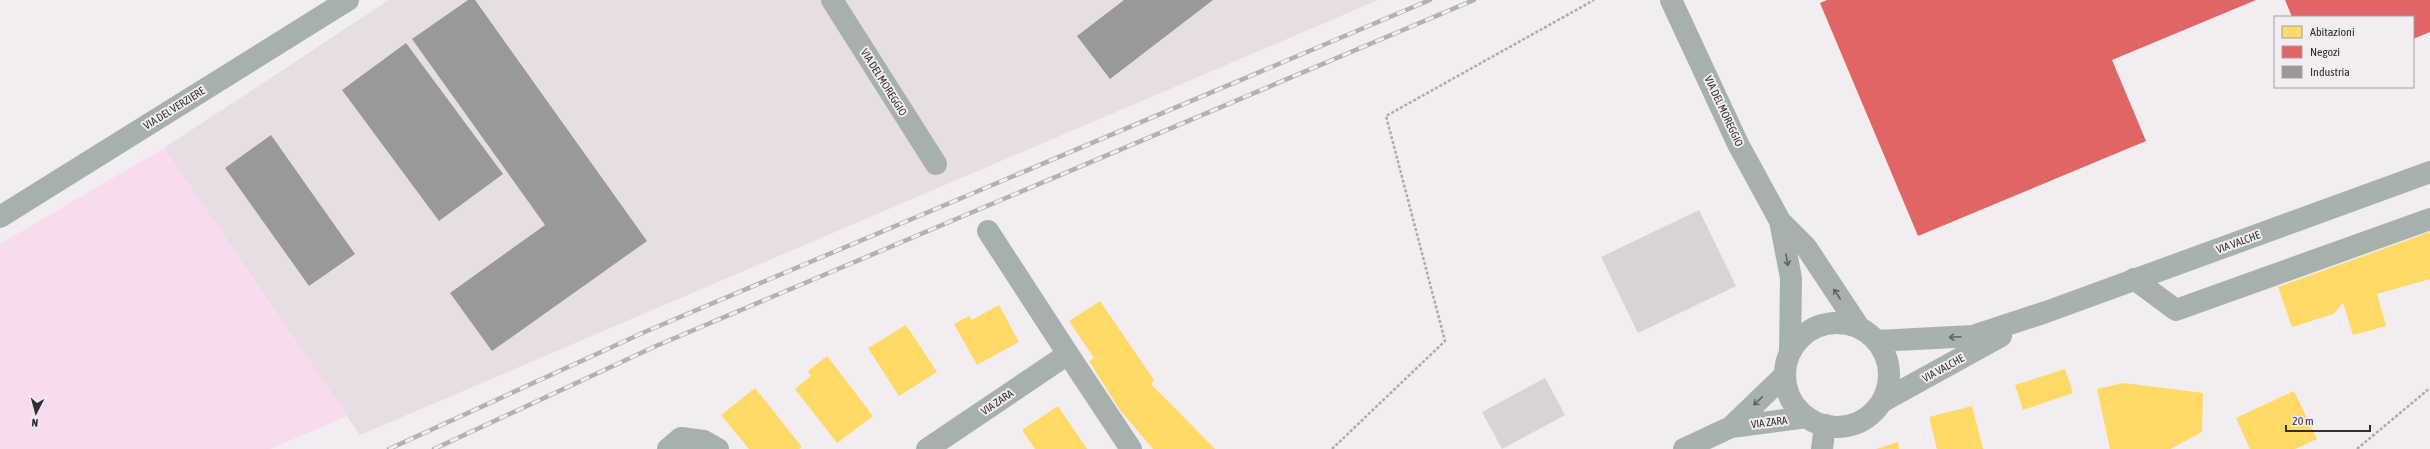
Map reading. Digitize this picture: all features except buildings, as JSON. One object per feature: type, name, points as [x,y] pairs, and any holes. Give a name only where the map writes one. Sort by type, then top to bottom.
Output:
[{"type":"main road","name":"VIA VALCHE","points":[[1877,341],[1973,336],[2046,312],[2430,172]]},
{"type":"main road","name":"VIA VALCHE","points":[[1883,401],[2046,312]]},
{"type":"main road","points":[[1830,323],[1845,323],[1858,327],[1877,341],[1887,358],[1889,368],[1887,390],[1883,401],[1870,416],[1860,422],[1837,427],[1816,421],[1790,398],[1785,375],[1790,352],[1798,341],[1819,326],[1830,323]]},
{"type":"main road","name":"VIA ZARA","points":[[1684,449],[1731,427],[1785,375]]},
{"type":"main road","name":"VIA ZARA","points":[[1731,427],[1816,421]]},
{"type":"street","name":"VIA DEL VERZIERE","points":[[0,217],[348,0]]},
{"type":"street","name":"VIA DEL MOREGGIO","points":[[832,0],[936,164]]},
{"type":"street","name":"VIA DEL MOREGGIO","points":[[1671,0],[1694,46],[1738,144],[1780,221],[1806,247],[1858,327]]},
{"type":"street","points":[[2134,280],[2176,310],[2430,219]]},
{"type":"street","name":"VIA DEL MOREGGIO","points":[[1780,221],[1791,278],[1790,352]]},
{"type":"street","points":[[988,231],[1131,449]]},
{"type":"street","name":"VIA ZARA","points":[[927,449],[1068,354]]},
{"type":"street","points":[[1816,421],[1822,449]]},
{"type":"street","points":[[668,449],[681,438],[704,441],[718,449]]},
{"type":"path","points":[[1332,449],[1445,341],[1386,116],[1594,0]]},
{"type":"path","points":[[2357,449],[2430,388]]},
{"type":"shaded area","points":[[389,0],[1378,0],[360,435],[164,148]]},
{"type":"shaded area","points":[[164,148],[347,416],[270,449],[0,449],[0,244]]},
{"type":"railway","points":[[389,449],[647,331],[1430,0]]},
{"type":"railway","points":[[434,449],[656,346],[1474,0]]}]
